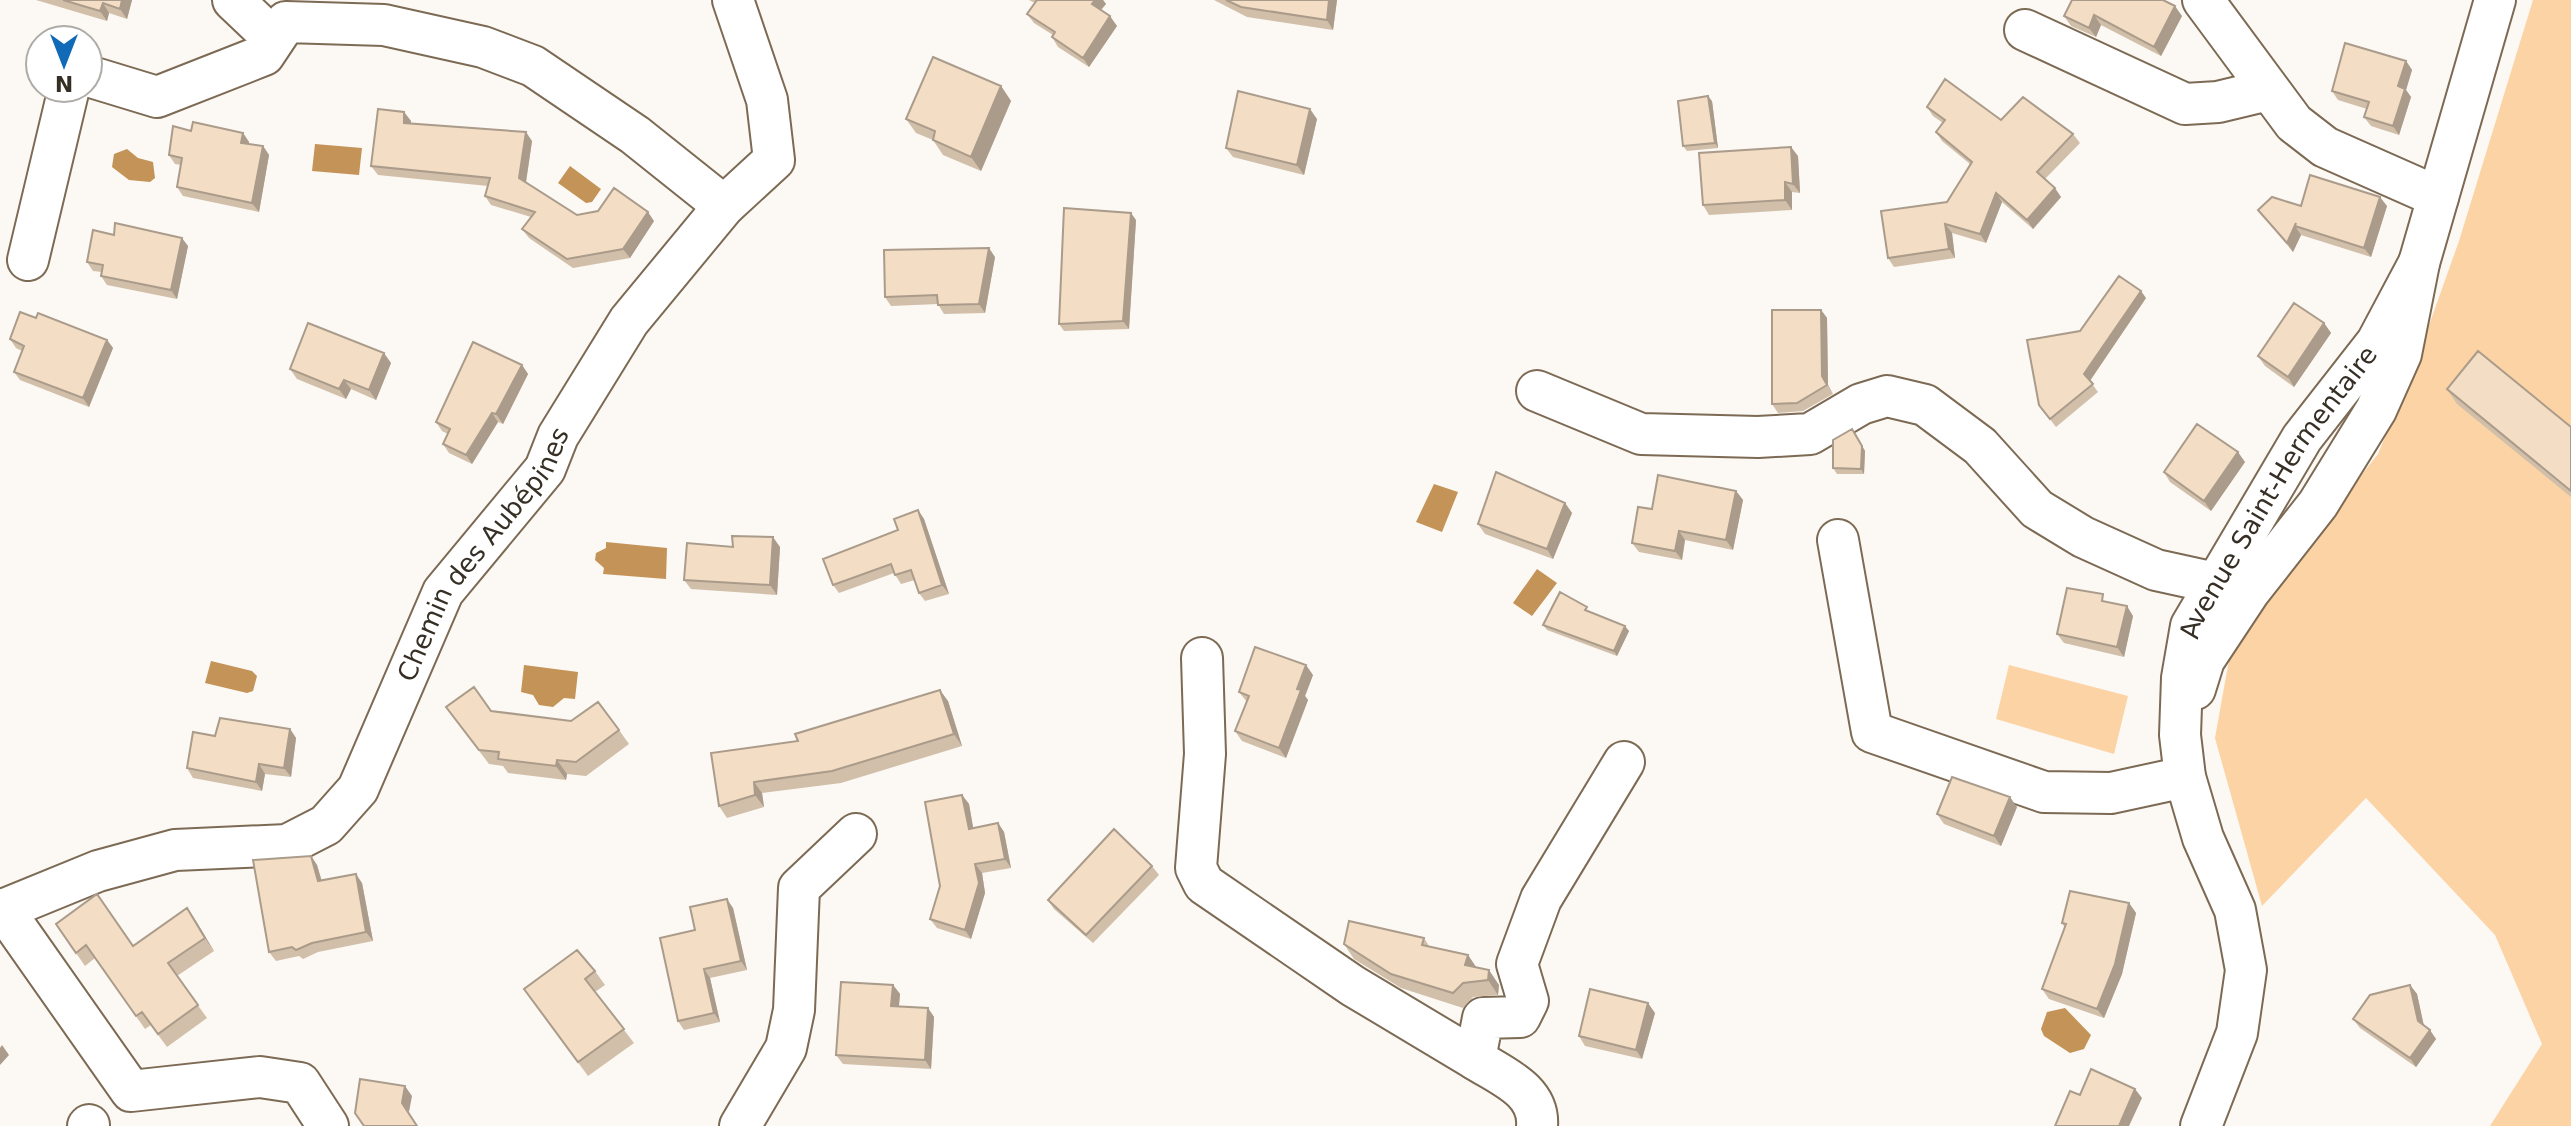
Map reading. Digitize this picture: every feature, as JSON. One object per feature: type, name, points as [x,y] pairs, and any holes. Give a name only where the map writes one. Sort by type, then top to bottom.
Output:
[{"type":"street","points":[[233,0],[274,39]]},
{"type":"street","name":"Chemin des Aubépines","points":[[1,910],[98,871],[175,850],[287,845],[326,825],[358,789],[443,592],[486,535],[545,469],[573,410],[629,321],[724,206],[774,160],[767,100],[733,0]]},
{"type":"street","points":[[2203,0],[2294,123],[2325,147],[2438,197]]},
{"type":"street","name":"Avenue Saint-Hermentaire","points":[[2201,1126],[2237,1033],[2246,970],[2235,910],[2203,838],[2185,777],[2180,735],[2232,586],[2318,504],[2376,410],[2401,354],[2419,263],[2495,0]]},
{"type":"street","points":[[104,81],[157,97],[264,55],[286,22],[370,25],[483,47],[533,66],[635,135],[724,206]]},
{"type":"street","points":[[2025,30],[2185,104],[2218,102],[2268,90]]},
{"type":"street","points":[[28,260],[65,104]]},
{"type":"street","points":[[1537,391],[1641,434],[1758,437],[1810,434],[1861,404],[1887,396],[1925,405],[1980,446],[2037,509],[2083,537],[2156,570],[2232,586]]},
{"type":"street","points":[[1838,540],[1872,732],[2044,792],[2111,793],[2185,777]]},
{"type":"street","points":[[1202,658],[1205,754],[1196,868],[1204,884],[1353,986],[1526,1092],[1538,1112],[1537,1126]]},
{"type":"street","points":[[1475,1059],[1483,1018],[1520,1017],[1528,1001],[1517,964],[1541,899],[1624,762]]},
{"type":"street","points":[[740,1126],[786,1048],[794,1010],[799,888],[856,834]]},
{"type":"street","points":[[1,910],[131,1091],[260,1077],[300,1083],[328,1126]]},
{"type":"shaded area","points":[[2533,0],[2571,0],[2571,1126],[2490,1126],[2542,1044],[2495,935],[2366,798],[2262,906],[2215,738],[2229,660],[2272,589],[2378,454],[2417,359],[2459,241]]},
{"type":"shaded area","points":[[315,144],[362,148],[359,175],[312,171]]},
{"type":"shaded area","points":[[127,149],[138,158],[153,162],[155,178],[150,182],[129,180],[112,167],[114,154]]},
{"type":"shaded area","points":[[570,166],[601,189],[592,202],[586,203],[558,183]]},
{"type":"shaded area","points":[[1434,484],[1458,492],[1442,532],[1416,522]]},
{"type":"shaded area","points":[[606,542],[667,548],[666,579],[603,574],[604,568],[595,560],[596,553],[606,548]]},
{"type":"shaded area","points":[[1537,569],[1557,583],[1532,616],[1513,603]]},
{"type":"shaded area","points":[[211,661],[252,671],[257,676],[253,691],[247,693],[205,683]]},
{"type":"shaded area","points":[[524,665],[578,672],[575,699],[564,698],[553,707],[539,705],[533,695],[521,692]]},
{"type":"shaded area","points":[[2009,665],[2128,696],[2114,754],[1996,719]]},
{"type":"shaded area","points":[[2065,1008],[2091,1035],[2084,1049],[2070,1053],[2044,1036],[2041,1029],[2047,1012]]},
{"type":"building","points":[[63,0],[122,0],[120,9],[103,3],[100,11]]},
{"type":"building","points":[[1037,0],[1095,0],[1092,4],[1110,16],[1083,58],[1052,37],[1055,32],[1027,14]]},
{"type":"building","points":[[1226,0],[1329,0],[1327,20],[1241,7]]},
{"type":"building","points":[[2072,0],[2163,0],[2175,6],[2154,47],[2094,15],[2089,28],[2064,16]]},
{"type":"building","points":[[2345,43],[2406,61],[2398,86],[2405,89],[2393,126],[2364,117],[2369,102],[2332,91]]},
{"type":"building","points":[[933,57],[1001,86],[971,157],[933,140],[935,131],[906,119]]},
{"type":"building","points":[[1945,79],[2001,120],[2023,97],[2073,134],[2037,172],[2055,188],[2027,220],[1996,193],[1980,234],[1945,224],[1949,249],[1888,258],[1881,211],[1947,202],[1972,162],[1936,132],[1945,120],[1927,107]]},
{"type":"building","points":[[1238,91],[1310,109],[1297,165],[1226,148]]},
{"type":"building","points":[[1708,96],[1715,143],[1683,146],[1678,101]]},
{"type":"building","points":[[378,109],[404,112],[404,123],[526,132],[519,178],[577,215],[598,211],[614,188],[648,212],[623,249],[567,259],[522,229],[535,212],[485,196],[490,178],[371,166]]},
{"type":"building","points":[[193,122],[243,133],[241,143],[263,146],[252,203],[177,187],[182,158],[169,155],[173,126],[191,131]]},
{"type":"building","points":[[1791,147],[1793,184],[1785,182],[1785,200],[1703,205],[1699,153]]},
{"type":"building","points":[[2310,175],[2380,197],[2364,248],[2295,226],[2296,223],[2287,243],[2258,210],[2272,197],[2301,206]]},
{"type":"building","points":[[1064,208],[1131,213],[1123,321],[1059,324]]},
{"type":"building","points":[[115,223],[182,238],[171,290],[101,276],[103,265],[87,262],[93,230],[114,235]]},
{"type":"building","points":[[989,248],[979,304],[938,305],[937,295],[885,297],[884,250]]},
{"type":"building","points":[[2119,276],[2141,291],[2084,374],[2093,384],[2050,419],[2039,405],[2027,340],[2080,331]]},
{"type":"building","points":[[2294,303],[2324,323],[2288,377],[2258,356]]},
{"type":"building","points":[[1772,310],[1821,310],[1822,376],[1827,385],[1797,403],[1772,404]]},
{"type":"building","points":[[20,312],[36,318],[38,313],[107,340],[83,398],[14,372],[24,346],[10,339]]},
{"type":"building","points":[[308,323],[384,353],[369,390],[344,380],[339,389],[290,369]]},
{"type":"building","points":[[473,342],[522,365],[496,414],[492,413],[466,455],[443,444],[450,429],[436,422]]},
{"type":"building","points":[[2478,351],[2571,427],[2571,491],[2447,389]]},
{"type":"building","points":[[2197,424],[2238,452],[2204,501],[2164,472]]},
{"type":"building","points":[[1852,429],[1862,446],[1861,469],[1833,468],[1833,440]]},
{"type":"building","points":[[1496,472],[1565,503],[1547,549],[1478,524]]},
{"type":"building","points":[[1658,475],[1736,491],[1726,540],[1679,531],[1675,551],[1632,543],[1638,507],[1652,509]]},
{"type":"building","points":[[918,510],[942,585],[919,593],[911,570],[895,575],[891,564],[833,585],[823,559],[898,530],[894,519]]},
{"type":"building","points":[[732,536],[773,537],[770,585],[684,580],[687,543],[733,547]]},
{"type":"building","points":[[2067,588],[2103,594],[2102,601],[2127,606],[2117,647],[2057,634]]},
{"type":"building","points":[[1560,592],[1587,607],[1585,610],[1625,626],[1614,651],[1543,625]]},
{"type":"building","points":[[1255,647],[1306,665],[1297,689],[1301,690],[1279,748],[1235,731],[1249,696],[1239,692]]},
{"type":"building","points":[[474,687],[491,711],[571,721],[598,702],[619,730],[576,762],[557,760],[556,766],[498,759],[499,752],[479,750],[446,707]]},
{"type":"building","points":[[940,690],[954,734],[832,771],[754,782],[755,795],[719,806],[711,753],[798,741],[795,734]]},
{"type":"building","points":[[220,718],[290,729],[284,768],[259,764],[256,782],[187,768],[193,732],[215,736]]},
{"type":"building","points":[[1952,777],[2010,797],[1994,836],[1937,814]]},
{"type":"building","points":[[962,795],[969,829],[998,823],[1005,859],[975,864],[979,883],[965,930],[930,919],[940,886],[925,802]]},
{"type":"building","points":[[1114,829],[1152,866],[1086,935],[1048,900]]},
{"type":"building","points":[[311,856],[318,881],[356,874],[366,932],[312,943],[296,950],[292,947],[269,952],[253,860]]},
{"type":"building","points":[[2070,891],[2129,903],[2115,964],[2097,1009],[2042,989],[2066,924],[2062,923]]},
{"type":"building","points":[[97,894],[133,946],[187,908],[205,938],[168,963],[198,1005],[158,1034],[142,1012],[136,1016],[86,945],[76,953],[56,924]]},
{"type":"building","points":[[727,899],[741,961],[704,969],[714,1013],[678,1021],[660,938],[695,930],[690,907]]},
{"type":"building","points":[[1349,921],[1424,938],[1422,945],[1468,955],[1465,965],[1489,970],[1488,980],[1463,983],[1453,993],[1391,974],[1344,944]]},
{"type":"building","points":[[577,950],[595,971],[585,979],[624,1029],[578,1062],[524,989]]},
{"type":"building","points":[[841,982],[893,985],[891,1006],[928,1008],[925,1060],[836,1055]]},
{"type":"building","points":[[2410,985],[2418,1021],[2430,1030],[2410,1058],[2353,1019],[2370,995]]},
{"type":"building","points":[[1590,989],[1648,1003],[1636,1050],[1579,1036]]},
{"type":"building","points":[[2091,1069],[2135,1089],[2119,1126],[2055,1126],[2070,1091],[2080,1095]]},
{"type":"building","points":[[360,1079],[405,1086],[402,1103],[417,1126],[364,1126],[355,1113]]}]
